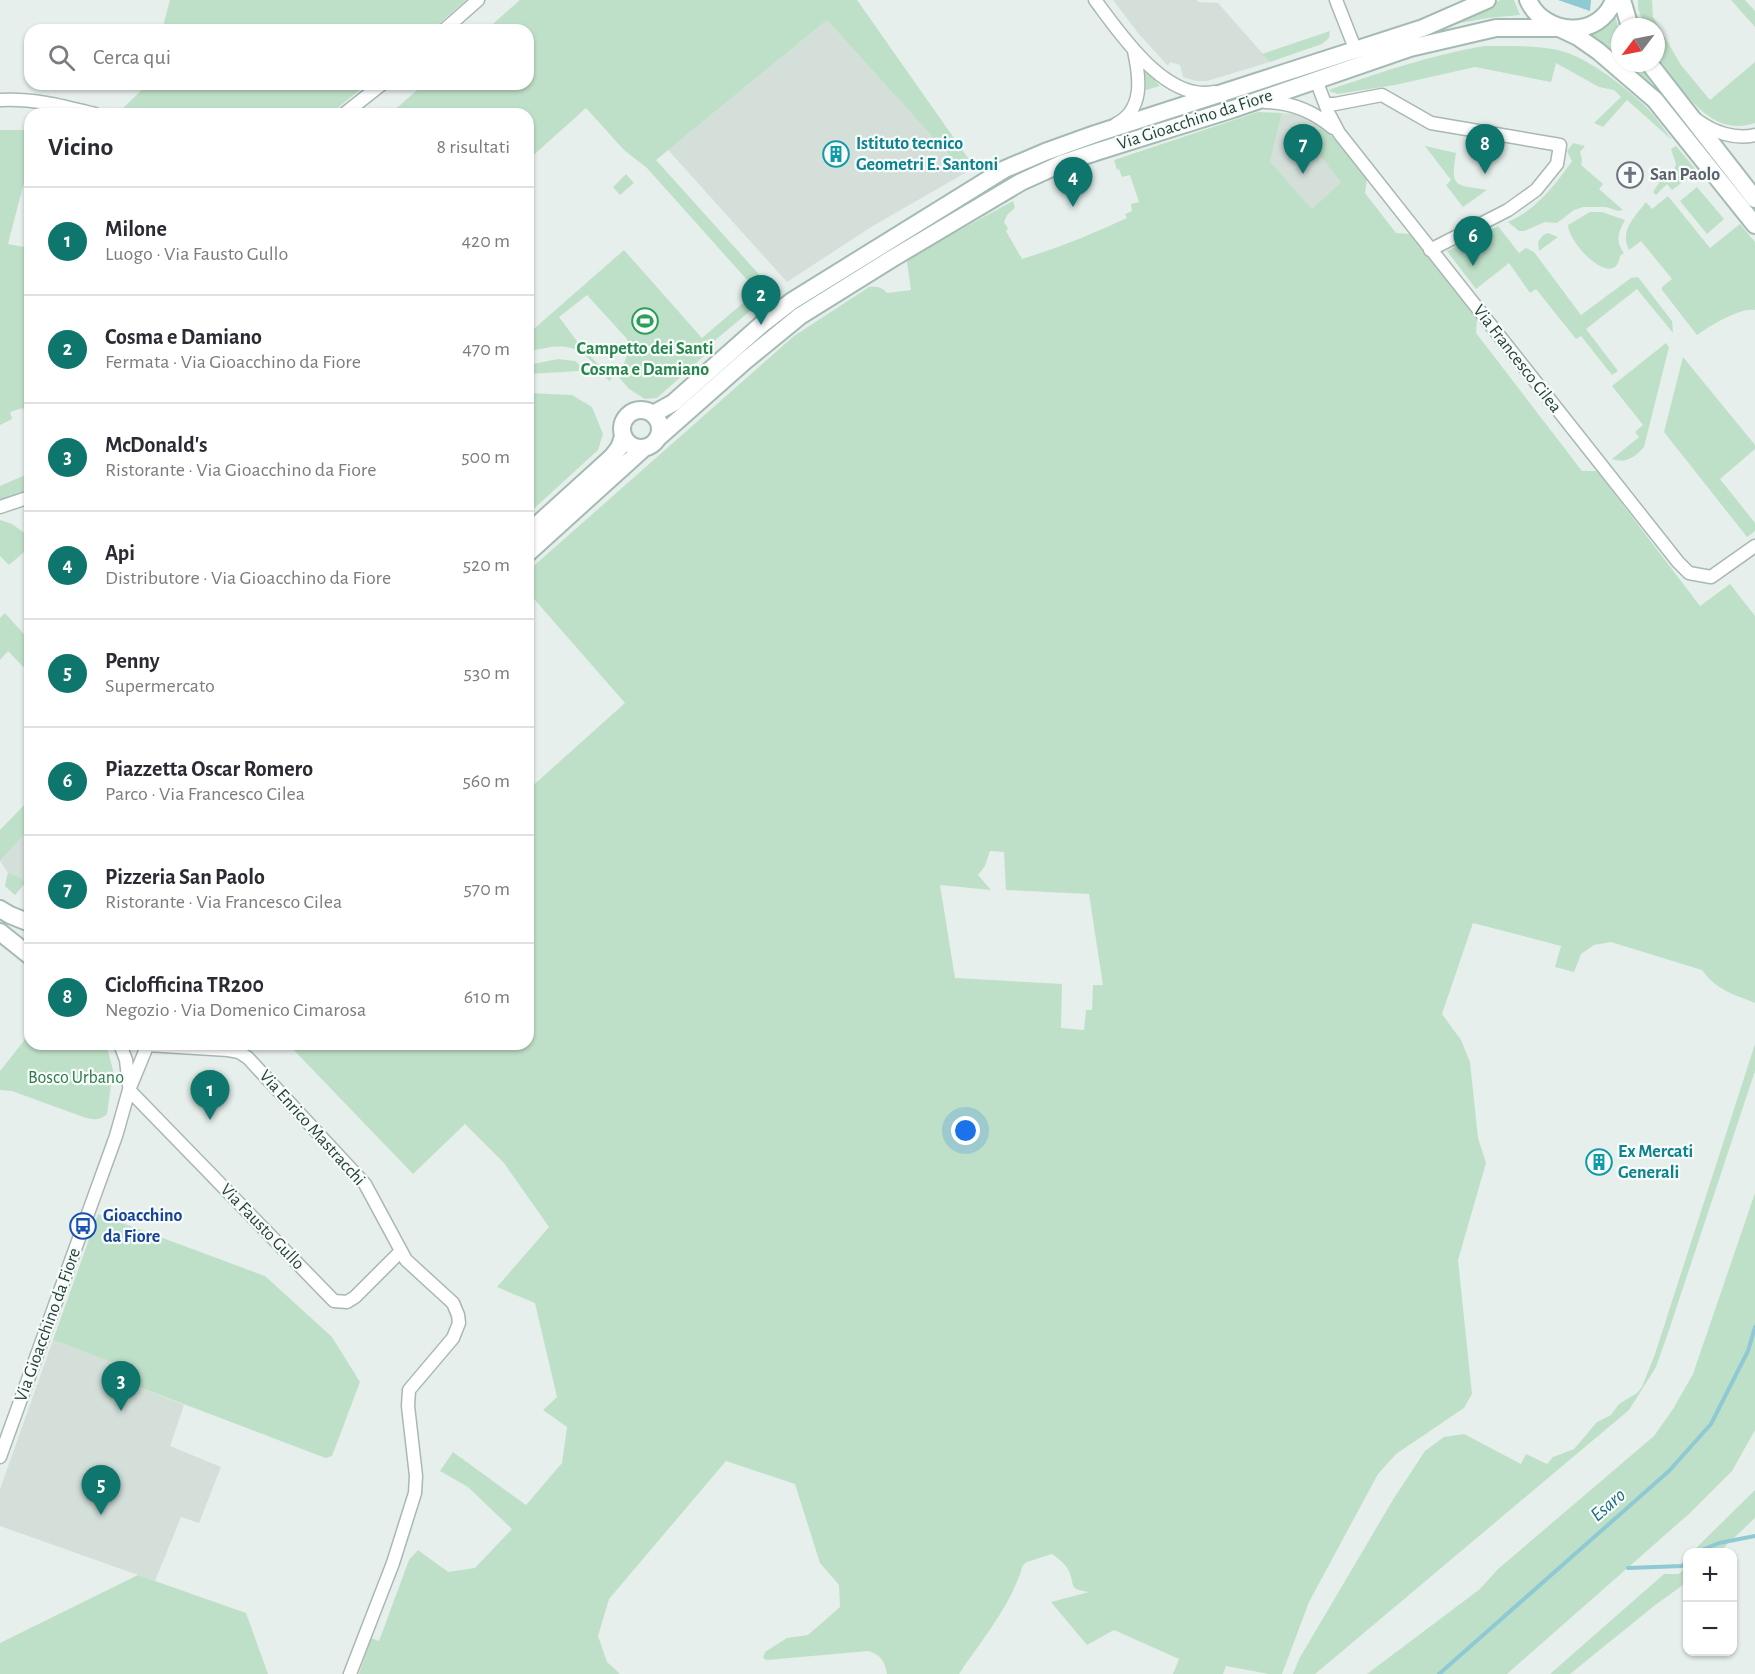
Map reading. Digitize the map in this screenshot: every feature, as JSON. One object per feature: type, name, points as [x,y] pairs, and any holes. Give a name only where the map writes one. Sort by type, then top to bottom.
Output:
[{"type":"street","points":[[451,24],[478,0]]},
{"type":"street","points":[[1095,0],[1134,51],[1174,85],[1194,92],[1209,93],[1244,86]]},
{"type":"street","points":[[1336,0],[1356,51]]},
{"type":"street","name":"Via Gioacchino da Fiore","points":[[653,414],[673,403],[761,325],[802,294],[1005,169],[1095,135],[1423,28],[1487,0]]},
{"type":"street","points":[[1528,0],[1536,14],[1546,23],[1578,37],[1598,51],[1655,100],[1755,225]]},
{"type":"street","name":"Via Gioacchino da Fiore","points":[[659,437],[800,316],[902,252],[1021,182],[1064,163],[1251,103],[1410,48],[1496,28],[1584,28],[1605,15],[1614,0]]},
{"type":"street","points":[[1622,0],[1627,18]]},
{"type":"street","points":[[1095,135],[1122,121],[1139,96],[1138,68],[1134,51]]},
{"type":"street","points":[[1656,72],[1755,199]]},
{"type":"street","points":[[1316,80],[1324,104],[1339,133]]},
{"type":"street","points":[[352,108],[374,90]]},
{"type":"street","points":[[1324,104],[1382,95],[1431,123],[1560,145],[1557,164],[1536,190],[1508,210],[1430,250]]},
{"type":"street","points":[[0,100],[40,101],[70,108]]},
{"type":"street","points":[[1251,103],[1279,102],[1296,106],[1316,115],[1339,133]]},
{"type":"street","points":[[1684,110],[1708,128],[1723,134],[1755,135]]},
{"type":"street","name":"Via Francesco Cilea","points":[[1339,133],[1689,573],[1711,577],[1755,546]]},
{"type":"street","points":[[534,528],[620,448],[623,437],[622,424],[629,414],[641,410],[653,414],[660,424],[659,437],[655,442],[644,448],[534,548]]},
{"type":"street","points":[[623,437],[632,446],[644,448]]},
{"type":"street","points":[[0,507],[24,499]]},
{"type":"street","points":[[0,909],[24,921]]},
{"type":"street","points":[[0,932],[24,951]]},
{"type":"street","points":[[122,1050],[126,1060],[129,1090]]},
{"type":"street","name":"Via Gioacchino da Fiore","points":[[0,1457],[145,1050]]},
{"type":"street","name":"Via Enrico Mastracchi","points":[[228,1050],[238,1052],[248,1058],[365,1184],[400,1252],[413,1268],[453,1303],[459,1315],[459,1323],[453,1338],[409,1390],[408,1406],[416,1476],[415,1493],[393,1563],[350,1674]]},
{"type":"street","name":"Via Fausto Gullo","points":[[129,1090],[334,1301],[347,1302],[355,1297],[400,1252]]},
{"type":"shaded area","points":[[1113,0],[1197,0],[1198,2],[1218,3],[1270,62],[1207,81],[1196,81],[1183,77],[1180,65],[1170,62],[1168,66],[1138,33]]},
{"type":"shaded area","points":[[827,20],[965,173],[871,227],[787,282],[668,150]]},
{"type":"shaded area","points":[[1282,113],[1304,115],[1323,125],[1309,142],[1342,182],[1312,209],[1209,183],[1270,162]]},
{"type":"shaded area","points":[[24,835],[24,885],[15,895],[5,886],[8,873],[0,861]]},
{"type":"shaded area","points":[[53,1340],[124,1367],[131,1384],[184,1405],[170,1446],[221,1467],[199,1523],[181,1517],[155,1581],[0,1526],[0,1489]]},
{"type":"green space","points":[[170,0],[466,0],[439,24],[164,24]]},
{"type":"green space","points":[[520,0],[857,0],[975,168],[965,173],[827,20],[656,160],[774,291],[707,347],[704,356],[657,398],[645,399],[629,389],[619,377],[630,347],[627,339],[587,295],[559,317],[583,349],[612,378],[609,381],[591,360],[574,349],[555,347],[534,350],[534,329],[624,250],[702,338],[757,291],[647,168],[624,150],[586,108],[534,155],[534,108],[397,108],[417,90],[534,90],[534,24],[493,24]]},
{"type":"green space","points":[[1500,0],[1514,0],[1520,15],[1455,24]]},
{"type":"green space","points":[[1638,0],[1652,0],[1654,18],[1642,18]]},
{"type":"green space","points":[[1731,0],[1745,0],[1755,11],[1755,27]]},
{"type":"green space","points":[[1611,19],[1611,52],[1587,35]]},
{"type":"green space","points":[[1330,31],[1329,38],[1322,44],[1270,62],[1262,54]]},
{"type":"green space","points":[[1665,38],[1681,65],[1710,100],[1755,62],[1755,123],[1741,126],[1718,121],[1698,107],[1665,66]]},
{"type":"green space","points":[[1484,46],[1549,48],[1580,58],[1635,96],[1651,112],[1672,140],[1627,100],[1603,127],[1594,123],[1621,97],[1614,90],[1599,87],[1556,63],[1551,82],[1475,67],[1395,85],[1338,94],[1329,91],[1407,65]]},
{"type":"green space","points":[[1145,70],[1160,86],[1146,90]]},
{"type":"green space","points":[[1635,72],[1644,72],[1655,89]]},
{"type":"green space","points":[[142,90],[360,90],[337,108],[123,108]]},
{"type":"green space","points":[[1258,112],[1282,113],[1270,162],[1312,209],[1341,182],[1309,142],[1323,125],[1367,179],[1365,193],[1396,233],[1410,234],[1477,319],[1476,333],[1582,471],[1597,471],[1700,606],[1730,584],[1755,616],[1755,1003],[1719,987],[1702,970],[1611,942],[1594,945],[1581,954],[1574,972],[1555,967],[1561,946],[1473,923],[1442,1014],[1461,1040],[1470,1062],[1478,1138],[1486,1163],[1458,1260],[1472,1394],[1464,1408],[1396,1454],[1378,1474],[1309,1602],[1282,1674],[1269,1674],[1226,1666],[1223,1674],[1173,1674],[1179,1659],[1114,1630],[1087,1645],[1051,1602],[1089,1592],[1075,1588],[1067,1568],[1052,1554],[1023,1565],[1004,1608],[959,1674],[887,1674],[882,1659],[868,1651],[767,1660],[763,1658],[765,1652],[787,1638],[808,1635],[840,1607],[839,1585],[820,1563],[795,1484],[726,1461],[609,1599],[598,1636],[607,1662],[620,1674],[359,1674],[371,1638],[379,1641],[409,1560],[418,1550],[448,1572],[475,1568],[512,1529],[468,1487],[440,1471],[453,1452],[526,1505],[562,1463],[567,1427],[543,1410],[557,1397],[535,1303],[497,1287],[549,1227],[504,1163],[465,1124],[413,1174],[294,1050],[534,1050],[534,785],[625,703],[534,599],[534,566],[794,336],[869,287],[879,287],[887,293],[911,290],[907,262],[912,256],[1013,201],[1015,208],[1007,215],[1004,222],[1008,229],[1006,231],[1022,259],[1127,218],[1125,214],[1132,211],[1131,204],[1139,202],[1130,175],[1122,177],[1119,169],[1117,170],[1114,160]],"holes":[[[990,851],[1004,852],[1006,890],[1089,894],[1103,985],[1093,985],[1092,1010],[1086,1010],[1084,1030],[1061,1028],[1062,984],[955,978],[940,885],[991,890],[978,875],[985,866]]]},
{"type":"green space","points":[[0,130],[24,130],[24,184],[8,244],[24,247],[24,411],[23,408],[10,412],[12,419],[0,425]]},
{"type":"green space","points":[[1573,143],[1585,146],[1580,152],[1581,165],[1603,184],[1599,189],[1623,210],[1583,207],[1574,210],[1557,223],[1545,222],[1519,231],[1508,222],[1527,211],[1552,188],[1572,161],[1567,151]]},
{"type":"green space","points":[[1425,146],[1456,153],[1454,173],[1457,183],[1487,190],[1463,207],[1446,185],[1451,180]]},
{"type":"green space","points":[[1676,146],[1697,171],[1672,190],[1667,184],[1656,195],[1653,192],[1663,177],[1662,172],[1672,177],[1676,164],[1671,149]]},
{"type":"green space","points":[[626,174],[634,183],[620,195],[613,187]]},
{"type":"green space","points":[[1697,187],[1724,219],[1707,234],[1680,201]]},
{"type":"green space","points":[[1668,196],[1710,248],[1740,224],[1755,242],[1755,310],[1734,314],[1697,335],[1662,290],[1662,287],[1672,279],[1641,241],[1629,250],[1626,236],[1633,219],[1646,202],[1652,209]]},
{"type":"green space","points":[[1590,212],[1602,212],[1625,220],[1618,237],[1619,245],[1624,253],[1620,256],[1616,266],[1610,269],[1592,261],[1570,234],[1568,225]]},
{"type":"green space","points":[[1498,226],[1519,253],[1526,248],[1534,252],[1581,315],[1631,278],[1638,277],[1672,321],[1673,333],[1637,289],[1586,329],[1618,371],[1612,375],[1581,336],[1576,339],[1536,289],[1530,293],[1509,263],[1476,289],[1447,251]]},
{"type":"green space","points":[[1548,233],[1558,237],[1539,251],[1538,242],[1543,235]]},
{"type":"green space","points":[[1666,343],[1669,347],[1644,447],[1630,459],[1622,461],[1612,459],[1639,437],[1635,432],[1643,425],[1612,386]]},
{"type":"green space","points":[[1683,357],[1755,445],[1755,449],[1720,479],[1755,523],[1755,531],[1747,537],[1664,432]]},
{"type":"green space","points":[[558,359],[575,361],[583,368],[580,371],[534,374],[534,364]]},
{"type":"green space","points":[[534,393],[572,395],[592,407],[603,434],[598,450],[534,509]]},
{"type":"green space","points":[[24,476],[24,493],[0,501],[0,486]]},
{"type":"green space","points":[[0,520],[12,524],[24,533],[24,552],[9,565],[0,556]]},
{"type":"green space","points":[[5,613],[24,634],[24,668],[8,651],[0,660],[0,618]]},
{"type":"green space","points":[[24,805],[24,835],[0,861],[0,830]]},
{"type":"green space","points":[[8,873],[24,881],[15,895],[5,886]]},
{"type":"green space","name":"Bosco Urbano","points":[[24,1041],[24,1050],[108,1050],[113,1070],[107,1114],[97,1119],[86,1118],[12,1091],[0,1090],[0,1071]]},
{"type":"green space","points":[[1755,1044],[1755,1071],[1669,1330],[1656,1367],[1629,1410],[1315,1674],[1293,1674],[1299,1659],[1394,1498],[1425,1451],[1444,1437],[1464,1434],[1521,1464],[1526,1454],[1547,1464],[1553,1457],[1574,1449],[1597,1422],[1611,1415],[1619,1404],[1637,1393],[1642,1387],[1655,1354]]},
{"type":"green space","points":[[1755,1193],[1755,1430],[1732,1471],[1690,1513],[1507,1674],[1367,1674],[1480,1589],[1498,1569],[1654,1436],[1693,1374]]},
{"type":"green space","points":[[98,1214],[265,1276],[332,1337],[360,1382],[332,1456],[326,1458],[131,1384],[124,1367],[53,1340]]},
{"type":"green space","points":[[1755,1490],[1755,1518],[1723,1548],[1696,1548]]},
{"type":"green space","points":[[1683,1570],[1683,1585],[1570,1674],[1550,1674],[1664,1574],[1679,1574]]},
{"type":"green space","points":[[138,1575],[246,1613],[268,1674],[0,1674],[0,1643]]},
{"type":"water","points":[[1558,0],[1591,0],[1590,11]]},
{"type":"waterway","name":"Esaro","points":[[1439,1674],[1669,1471],[1711,1424],[1748,1351],[1755,1327]]},
{"type":"waterway","points":[[1707,1548],[1719,1543],[1755,1536]]},
{"type":"waterway","points":[[1628,1568],[1683,1565]]},
{"type":"place","name":"Istituto tecnico Geometri E. Santoni","points":[[836,154]]},
{"type":"place","name":"Pizzeria San Paolo","points":[[1303,174]]},
{"type":"place","name":"Ciclofficina TR200","points":[[1485,174]]},
{"type":"place","name":"San Paolo","points":[[1630,175]]},
{"type":"place","name":"Api","points":[[1073,207]]},
{"type":"place","name":"Piazzetta Oscar Romero","points":[[1473,266]]},
{"type":"place","name":"Campetto dei Santi Cosma e Damiano","points":[[645,321]]},
{"type":"place","name":"Cosma e Damiano","points":[[761,325]]},
{"type":"place","name":"Milone","points":[[210,1120]]},
{"type":"place","name":"Ex Mercati Generali","points":[[1599,1162]]},
{"type":"place","name":"Gioacchino da Fiore","points":[[83,1226]]},
{"type":"place","name":"McDonald's","points":[[121,1411]]},
{"type":"place","name":"Penny","points":[[101,1515]]}]
